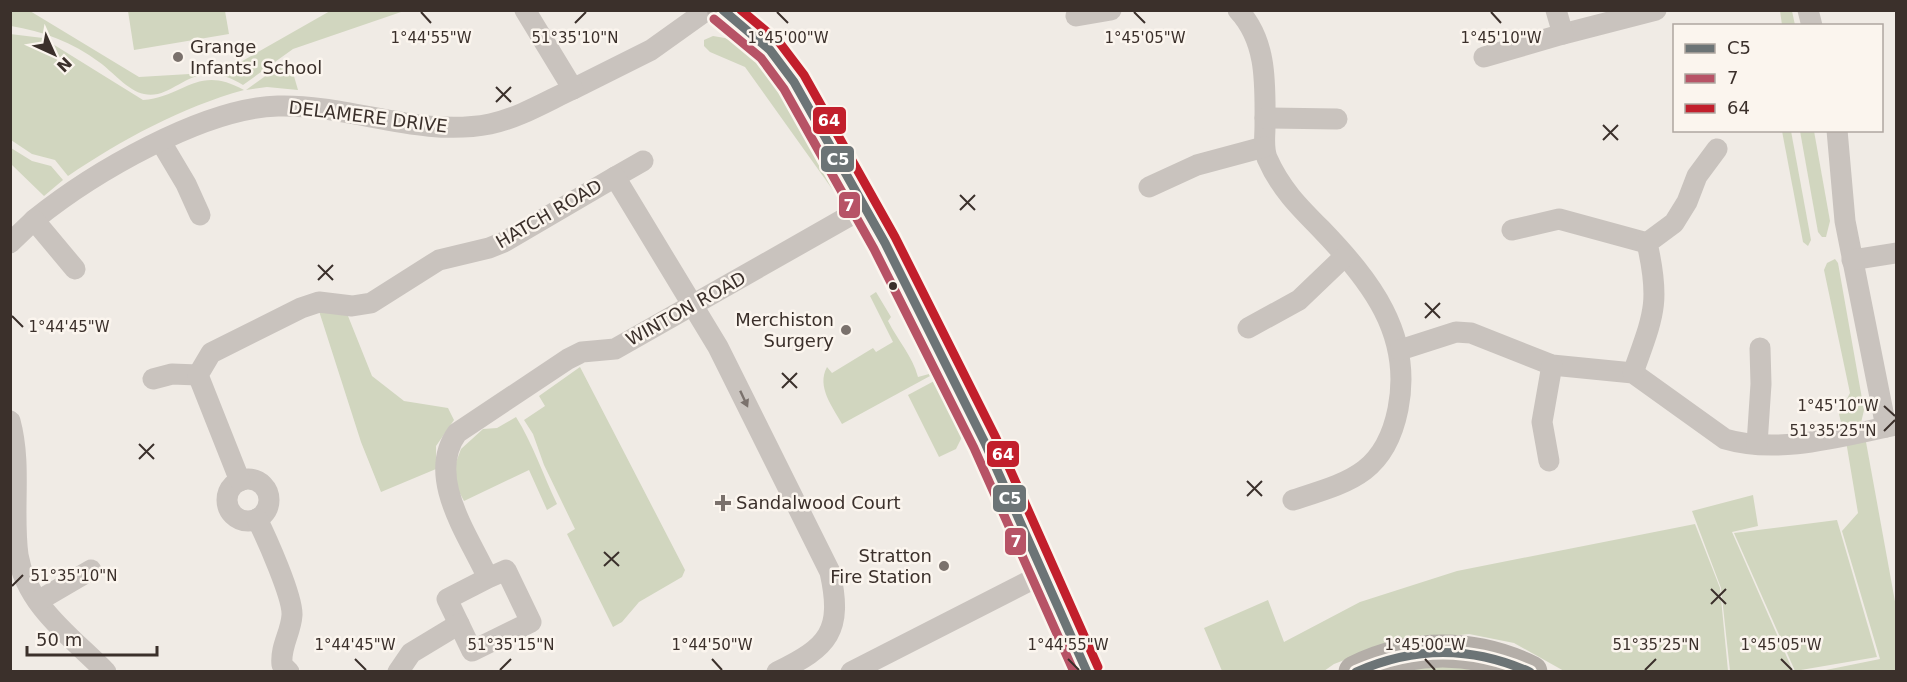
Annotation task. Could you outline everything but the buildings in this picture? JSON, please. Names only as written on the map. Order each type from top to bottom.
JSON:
[{"type":"highway","points":[[1355,672],[1398,656],[1446,650],[1498,658],[1531,672]]},
{"type":"main road","points":[[722,10],[770,50],[794,82],[865,207],[956,382],[1087,672]]},
{"type":"street","points":[[525,10],[573,88]]},
{"type":"street","name":"DELAMERE DRIVE","points":[[10,243],[34,220],[73,189],[160,142],[229,115],[251,109],[278,106],[435,128],[478,126],[506,119],[651,50],[706,10]]},
{"type":"street","points":[[1076,16],[1111,10]]},
{"type":"street","points":[[1238,10],[1254,31],[1263,57],[1264,147],[1274,172],[1290,199],[1346,256],[1382,306],[1400,350],[1401,383],[1396,417],[1391,434],[1374,462],[1347,483],[1293,500]]},
{"type":"street","points":[[1556,10],[1563,34]]},
{"type":"street","points":[[1484,57],[1656,10]]},
{"type":"street","points":[[1265,118],[1337,119]]},
{"type":"street","points":[[1400,350],[1456,332],[1472,333],[1552,365],[1633,373],[1725,439],[1757,444],[1819,439],[1891,426],[1852,260],[1845,221],[1837,132]]},
{"type":"street","points":[[160,142],[186,184],[200,215]]},
{"type":"street","points":[[1149,187],[1197,165],[1264,147]]},
{"type":"street","points":[[1647,243],[1674,222],[1687,202],[1697,176],[1717,149]]},
{"type":"street","name":"HATCH ROAD","points":[[198,375],[211,353],[302,308],[319,302],[351,306],[371,303],[439,260],[504,242],[643,161]]},
{"type":"street","name":"HATCH ROAD","points":[[615,177],[718,347],[830,572],[835,600],[834,620],[828,634],[813,653],[777,672]]},
{"type":"street","name":"WINTON ROAD","points":[[488,578],[449,496],[444,462],[450,443],[457,433],[568,359],[582,352],[615,349],[865,207]]},
{"type":"street","points":[[1512,230],[1559,219],[1647,243]]},
{"type":"street","points":[[34,220],[75,268]]},
{"type":"street","points":[[1633,373],[1656,303],[1655,277],[1647,243]]},
{"type":"street","points":[[1852,260],[1896,253]]},
{"type":"street","points":[[1248,328],[1299,300],[1346,256]]},
{"type":"street","points":[[1757,444],[1761,384],[1760,348]]},
{"type":"street","points":[[1549,461],[1542,423],[1552,365]]},
{"type":"street","points":[[153,379],[172,374],[198,375],[240,481]]},
{"type":"street","points":[[10,421],[14,442],[15,568],[64,634],[106,672]]},
{"type":"street","points":[[240,481],[258,482],[267,491],[268,505],[257,519],[245,521],[230,511],[228,494],[240,481]]},
{"type":"street","points":[[257,519],[271,548],[293,614],[281,655],[282,665],[289,672]]},
{"type":"street","points":[[38,601],[91,570]]},
{"type":"street","points":[[506,570],[531,622],[472,651],[447,599],[488,578],[506,570]]},
{"type":"street","points":[[851,672],[1043,574]]},
{"type":"street","points":[[398,672],[411,653],[459,624]]},
{"type":"green space","points":[[10,11],[30,11],[139,77],[223,72],[330,11],[404,11],[293,49],[243,85],[226,76],[211,74],[187,80],[166,91],[144,94],[132,89],[99,62],[68,43],[46,34],[11,26]]},
{"type":"green space","points":[[128,11],[225,11],[229,34],[134,50]]},
{"type":"green space","points":[[1780,11],[1792,11],[1795,24],[1782,24]]},
{"type":"green space","points":[[10,34],[43,38],[143,100],[203,81],[215,80],[244,90],[175,115],[109,150],[68,176],[55,160],[32,154],[11,140]]},
{"type":"green space","points":[[713,36],[725,38],[746,48],[782,80],[841,195],[840,200],[745,67],[710,52],[704,46],[704,40]]},
{"type":"green space","points":[[289,59],[298,90],[267,87],[246,90]]},
{"type":"green space","points":[[1782,132],[1791,132],[1811,240],[1808,246],[1803,242]]},
{"type":"green space","points":[[1800,132],[1814,132],[1830,221],[1826,237],[1822,237],[1818,232]]},
{"type":"green space","points":[[11,148],[32,161],[51,166],[63,180],[44,196],[11,164]]},
{"type":"green space","points":[[1835,259],[1838,263],[1864,410],[1861,423],[1842,427],[1839,414],[1850,393],[1824,270],[1827,263]]},
{"type":"green space","points":[[876,292],[891,317],[888,321],[909,355],[918,377],[929,374],[930,376],[842,424],[827,397],[823,382],[824,374],[827,367],[832,373],[873,348],[876,352],[893,342],[870,296]]},
{"type":"green space","points":[[319,311],[346,311],[372,376],[404,401],[448,408],[454,420],[436,446],[436,469],[381,492],[361,442]]},
{"type":"green space","points":[[580,367],[685,570],[682,577],[639,602],[622,622],[613,627],[567,534],[575,529],[544,465],[533,434],[524,420],[545,406],[539,396]]},
{"type":"green space","points":[[936,380],[962,437],[956,449],[939,457],[908,395]]},
{"type":"green space","points":[[516,417],[557,504],[547,510],[529,470],[464,501],[456,486],[455,465],[461,449],[483,429],[497,428]]},
{"type":"green space","points":[[1846,441],[1866,442],[1896,607],[1896,671],[1816,672],[1880,659],[1842,531],[1858,513]]},
{"type":"green space","points":[[1753,495],[1758,526],[1732,532],[1793,671],[1730,671],[1721,588],[1692,511]]},
{"type":"green space","points":[[1837,520],[1877,657],[1795,671],[1734,533]]},
{"type":"green space","points":[[1695,524],[1720,588],[1728,671],[1564,671],[1514,643],[1469,634],[1389,643],[1334,664],[1324,671],[1222,671],[1204,628],[1268,600],[1284,642],[1360,602],[1457,571]]},
{"type":"green space","points":[[1443,665],[1485,672],[1391,672]]},
{"type":"transit line","name":"C5","points":[[723,10],[770,50],[794,82],[885,243],[985,443],[1087,672]]},
{"type":"transit line","name":"64","points":[[741,10],[779,42],[804,75],[895,237],[996,438],[1098,667]]},
{"type":"transit line","name":"7","points":[[714,19],[761,58],[784,89],[874,249],[974,448],[1074,672]]},
{"type":"transit line","name":"C5","points":[[1356,672],[1400,657],[1443,652],[1486,657],[1530,672]]},
{"type":"place","name":"Grange Infants' School","points":[[178,57]]},
{"type":"place","name":"Merchiston Surgery","points":[[846,330]]},
{"type":"place","name":"Sandalwood Court","points":[[723,503]]},
{"type":"place","name":"Stratton Fire Station","points":[[944,566]]}]
